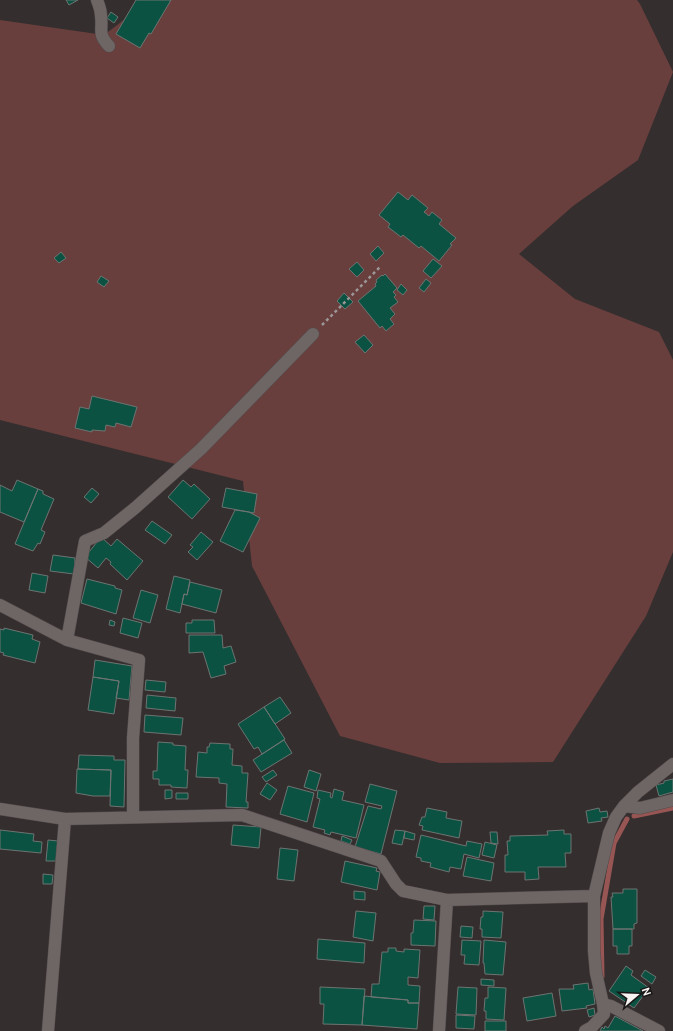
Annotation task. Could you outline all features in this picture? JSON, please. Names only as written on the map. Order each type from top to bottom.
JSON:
[{"type":"street","points":[[98,0],[102,17],[100,28],[103,39],[109,46]]},
{"type":"street","points":[[68,640],[85,541],[104,533],[201,450],[313,334]]},
{"type":"street","points":[[0,605],[68,640],[139,660],[133,738],[133,817]]},
{"type":"street","points":[[585,1031],[592,1027],[604,1014],[607,1005],[596,973],[594,959],[594,896],[609,833],[616,817],[624,806],[638,792],[673,764]]},
{"type":"street","points":[[624,806],[640,808],[673,800]]},
{"type":"street","points":[[0,809],[65,819],[242,815],[252,817],[381,861],[396,884],[403,891],[447,900],[594,896]]},
{"type":"street","points":[[48,1031],[65,819]]},
{"type":"street","points":[[440,1031],[447,900]]},
{"type":"street","points":[[607,1005],[659,1031]]},
{"type":"path","points":[[313,334],[380,267]]},
{"type":"shaded area","points":[[150,0],[637,0],[640,4],[673,72],[638,160],[573,206],[519,254],[575,299],[659,332],[673,360],[673,552],[646,616],[553,762],[440,763],[340,736],[252,566],[243,481],[0,420],[0,20],[104,35]]},
{"type":"building","points":[[66,0],[78,0],[69,5]]},
{"type":"building","points":[[136,0],[171,0],[151,34],[149,33],[140,48],[116,34]]},
{"type":"building","points":[[111,12],[118,17],[114,23],[107,18]]},
{"type":"building","points":[[398,192],[408,200],[412,195],[428,208],[424,212],[429,216],[432,212],[442,220],[439,224],[456,238],[450,244],[452,245],[439,261],[421,246],[419,248],[403,235],[401,237],[388,227],[390,224],[379,215]]},
{"type":"building","points":[[378,246],[384,253],[376,261],[370,254]]},
{"type":"building","points":[[61,252],[66,258],[59,263],[54,258]]},
{"type":"building","points":[[433,259],[442,266],[431,278],[423,271]]},
{"type":"building","points":[[357,262],[364,270],[357,277],[349,269]]},
{"type":"building","points":[[385,274],[397,288],[393,292],[396,295],[394,297],[398,302],[390,308],[395,314],[390,319],[394,324],[386,331],[382,326],[380,328],[358,301],[376,286],[376,280]]},
{"type":"building","points":[[101,276],[109,281],[104,287],[97,282]]},
{"type":"building","points":[[426,279],[431,283],[424,292],[419,288]]},
{"type":"building","points":[[401,284],[407,290],[403,295],[397,290]]},
{"type":"building","points":[[344,293],[353,302],[345,309],[337,301]]},
{"type":"building","points":[[364,335],[373,345],[365,353],[355,342]]},
{"type":"building","points":[[92,396],[137,407],[131,427],[116,423],[115,427],[106,425],[105,431],[92,430],[92,432],[75,428],[80,407],[89,409]]},
{"type":"building","points":[[17,480],[38,489],[24,522],[0,512],[0,485],[12,491]]},
{"type":"building","points":[[183,480],[191,487],[194,484],[210,499],[192,519],[168,497]]},
{"type":"building","points":[[92,488],[99,494],[91,503],[84,497]]},
{"type":"building","points":[[226,488],[257,494],[254,513],[222,507]]},
{"type":"building","points":[[38,489],[43,491],[43,494],[54,499],[41,530],[45,532],[40,544],[38,543],[33,551],[15,544]]},
{"type":"building","points":[[235,510],[249,512],[260,518],[243,552],[220,541]]},
{"type":"building","points":[[152,521],[172,535],[165,544],[145,530]]},
{"type":"building","points":[[201,532],[213,542],[197,560],[188,552],[193,547],[190,545]]},
{"type":"building","points":[[101,537],[111,546],[117,539],[143,561],[127,580],[110,564],[111,562],[106,558],[98,568],[85,557]]},
{"type":"building","points":[[53,555],[75,558],[74,574],[50,571]]},
{"type":"building","points":[[32,573],[48,576],[45,593],[29,590]]},
{"type":"building","points":[[174,576],[190,580],[187,595],[184,594],[180,613],[166,609]]},
{"type":"building","points":[[87,579],[115,586],[115,588],[122,590],[116,614],[81,603]]},
{"type":"building","points":[[190,582],[222,590],[216,613],[182,604],[184,594],[187,595]]},
{"type":"building","points":[[141,590],[158,595],[150,623],[133,618]]},
{"type":"building","points":[[123,618],[142,623],[138,638],[120,633]]},
{"type":"building","points":[[110,620],[115,622],[114,626],[109,625]]},
{"type":"building","points":[[192,620],[214,620],[215,633],[186,633],[186,623],[192,623]]},
{"type":"building","points":[[4,628],[33,635],[32,639],[40,642],[35,663],[3,655],[4,653],[0,652],[0,629],[4,630]]},
{"type":"building","points":[[189,635],[222,635],[223,648],[231,646],[236,662],[224,666],[226,674],[211,678],[203,652],[189,653]]},
{"type":"building","points":[[95,660],[132,666],[129,700],[116,698],[119,681],[93,677]]},
{"type":"building","points":[[93,677],[119,681],[114,714],[88,710]]},
{"type":"building","points":[[146,680],[166,682],[165,692],[145,690]]},
{"type":"building","points":[[147,695],[176,698],[175,711],[146,708]]},
{"type":"building","points":[[280,697],[291,713],[275,724],[264,707]]},
{"type":"building","points":[[264,707],[285,739],[262,754],[258,747],[254,749],[238,724]]},
{"type":"building","points":[[145,715],[183,718],[181,735],[144,732]]},
{"type":"building","points":[[284,740],[292,753],[261,772],[253,760]]},
{"type":"building","points":[[158,742],[186,746],[185,770],[188,770],[187,788],[171,787],[171,785],[159,785],[159,779],[153,779],[153,771],[157,771]]},
{"type":"building","points":[[210,743],[230,744],[230,749],[233,749],[232,765],[242,766],[242,773],[248,773],[246,802],[248,802],[248,808],[226,807],[227,784],[219,783],[219,778],[196,777],[198,752],[207,753],[207,747],[209,747]]},
{"type":"building","points":[[79,755],[114,756],[114,760],[125,760],[124,807],[110,806],[111,770],[78,769]]},
{"type":"building","points":[[77,769],[111,770],[110,796],[93,796],[76,793]]},
{"type":"building","points":[[273,770],[277,775],[266,782],[262,777]]},
{"type":"building","points":[[309,770],[321,774],[316,791],[304,787]]},
{"type":"building","points":[[673,779],[673,792],[659,796],[656,785]]},
{"type":"building","points":[[267,783],[277,790],[270,800],[260,794]]},
{"type":"building","points":[[370,784],[397,791],[381,854],[355,847],[368,806],[381,809],[382,806],[365,802]]},
{"type":"building","points":[[288,786],[314,793],[307,822],[280,814]]},
{"type":"building","points":[[334,789],[344,792],[342,800],[364,805],[356,838],[331,832],[330,835],[324,833],[325,830],[313,827],[320,799],[317,798],[318,790],[331,793],[330,797],[332,798]]},
{"type":"building","points":[[165,790],[172,790],[172,798],[165,799]]},
{"type":"building","points":[[176,793],[188,793],[188,799],[176,799]]},
{"type":"building","points":[[427,808],[447,812],[446,818],[462,821],[459,838],[422,830],[423,826],[419,825],[422,817],[425,817]]},
{"type":"building","points":[[599,808],[600,812],[607,811],[608,817],[601,818],[602,821],[588,823],[586,811]]},
{"type":"building","points":[[233,825],[261,827],[259,848],[231,845]]},
{"type":"building","points":[[0,830],[34,834],[33,841],[42,842],[41,853],[0,849]]},
{"type":"building","points":[[395,830],[405,831],[402,845],[392,843]]},
{"type":"building","points":[[564,830],[564,834],[571,834],[571,853],[565,853],[566,867],[538,867],[539,879],[525,880],[525,872],[505,872],[505,855],[508,855],[507,841],[510,841],[510,836],[548,835],[547,831]]},
{"type":"building","points":[[405,831],[415,834],[414,840],[404,838]]},
{"type":"building","points":[[490,832],[497,832],[498,844],[491,843]]},
{"type":"building","points":[[421,835],[466,846],[467,841],[482,844],[479,858],[464,854],[461,869],[450,867],[449,872],[430,867],[431,863],[421,861],[421,858],[416,857]]},
{"type":"building","points":[[342,836],[352,840],[350,844],[341,841]]},
{"type":"building","points":[[48,840],[58,841],[56,861],[46,861]]},
{"type":"building","points":[[485,842],[497,845],[494,858],[482,855]]},
{"type":"building","points":[[280,848],[298,850],[294,881],[277,879]]},
{"type":"building","points":[[467,857],[494,863],[491,881],[463,876]]},
{"type":"building","points":[[345,861],[377,868],[376,871],[380,872],[377,890],[341,882]]},
{"type":"building","points":[[43,874],[53,875],[52,884],[43,884]]},
{"type":"building","points":[[623,889],[637,889],[637,923],[634,924],[634,929],[613,929],[612,893],[623,893]]},
{"type":"building","points":[[354,891],[365,892],[365,900],[354,899]]},
{"type":"building","points":[[424,906],[435,906],[434,920],[423,919]]},
{"type":"building","points":[[356,911],[376,913],[373,941],[353,937]]},
{"type":"building","points":[[483,911],[503,912],[501,938],[482,937],[482,929],[480,929]]},
{"type":"building","points":[[414,920],[436,921],[435,946],[411,945],[411,933],[413,933]]},
{"type":"building","points":[[461,926],[473,927],[472,938],[460,937]]},
{"type":"building","points":[[613,929],[632,929],[632,946],[629,946],[629,954],[617,954],[617,946],[613,946]]},
{"type":"building","points":[[318,939],[365,943],[364,963],[317,959]]},
{"type":"building","points":[[462,940],[481,941],[479,965],[464,964],[465,955],[461,955]]},
{"type":"building","points":[[484,940],[506,942],[503,975],[485,974],[483,963]]},
{"type":"building","points":[[388,948],[396,948],[396,951],[404,952],[404,949],[420,950],[418,978],[408,977],[408,985],[420,986],[419,1003],[408,1003],[408,1000],[371,997],[372,984],[379,984],[382,952],[388,952]]},
{"type":"building","points":[[626,966],[633,971],[631,975],[649,988],[634,1008],[609,991]]},
{"type":"building","points":[[645,970],[656,977],[652,984],[641,976]]},
{"type":"building","points":[[481,979],[494,980],[494,986],[481,985]]},
{"type":"building","points":[[588,983],[589,990],[593,989],[595,1004],[586,1006],[587,1008],[562,1011],[559,989],[574,989],[573,985]]},
{"type":"building","points":[[320,987],[365,989],[362,1025],[323,1024],[324,1004],[320,1004]]},
{"type":"building","points":[[458,987],[477,988],[476,1015],[456,1014]]},
{"type":"building","points":[[488,987],[506,988],[504,1020],[486,1019],[486,1011],[484,1011],[485,998],[488,998]]},
{"type":"building","points":[[552,993],[556,1016],[527,1021],[523,998]]},
{"type":"building","points":[[364,996],[408,1000],[408,1003],[419,1003],[417,1029],[362,1025]]},
{"type":"building","points":[[594,1008],[595,1015],[589,1017],[587,1010]]},
{"type":"building","points":[[456,1015],[475,1016],[474,1029],[456,1028]]},
{"type":"building","points":[[615,1016],[643,1031],[600,1031],[602,1027],[604,1029],[605,1026],[608,1028]]},
{"type":"building","points":[[485,1021],[506,1021],[506,1031],[485,1031]]},
{"type":"waterway","points":[[634,816],[673,808]]},
{"type":"waterway","points":[[602,977],[601,919],[614,843],[627,819]]}]
